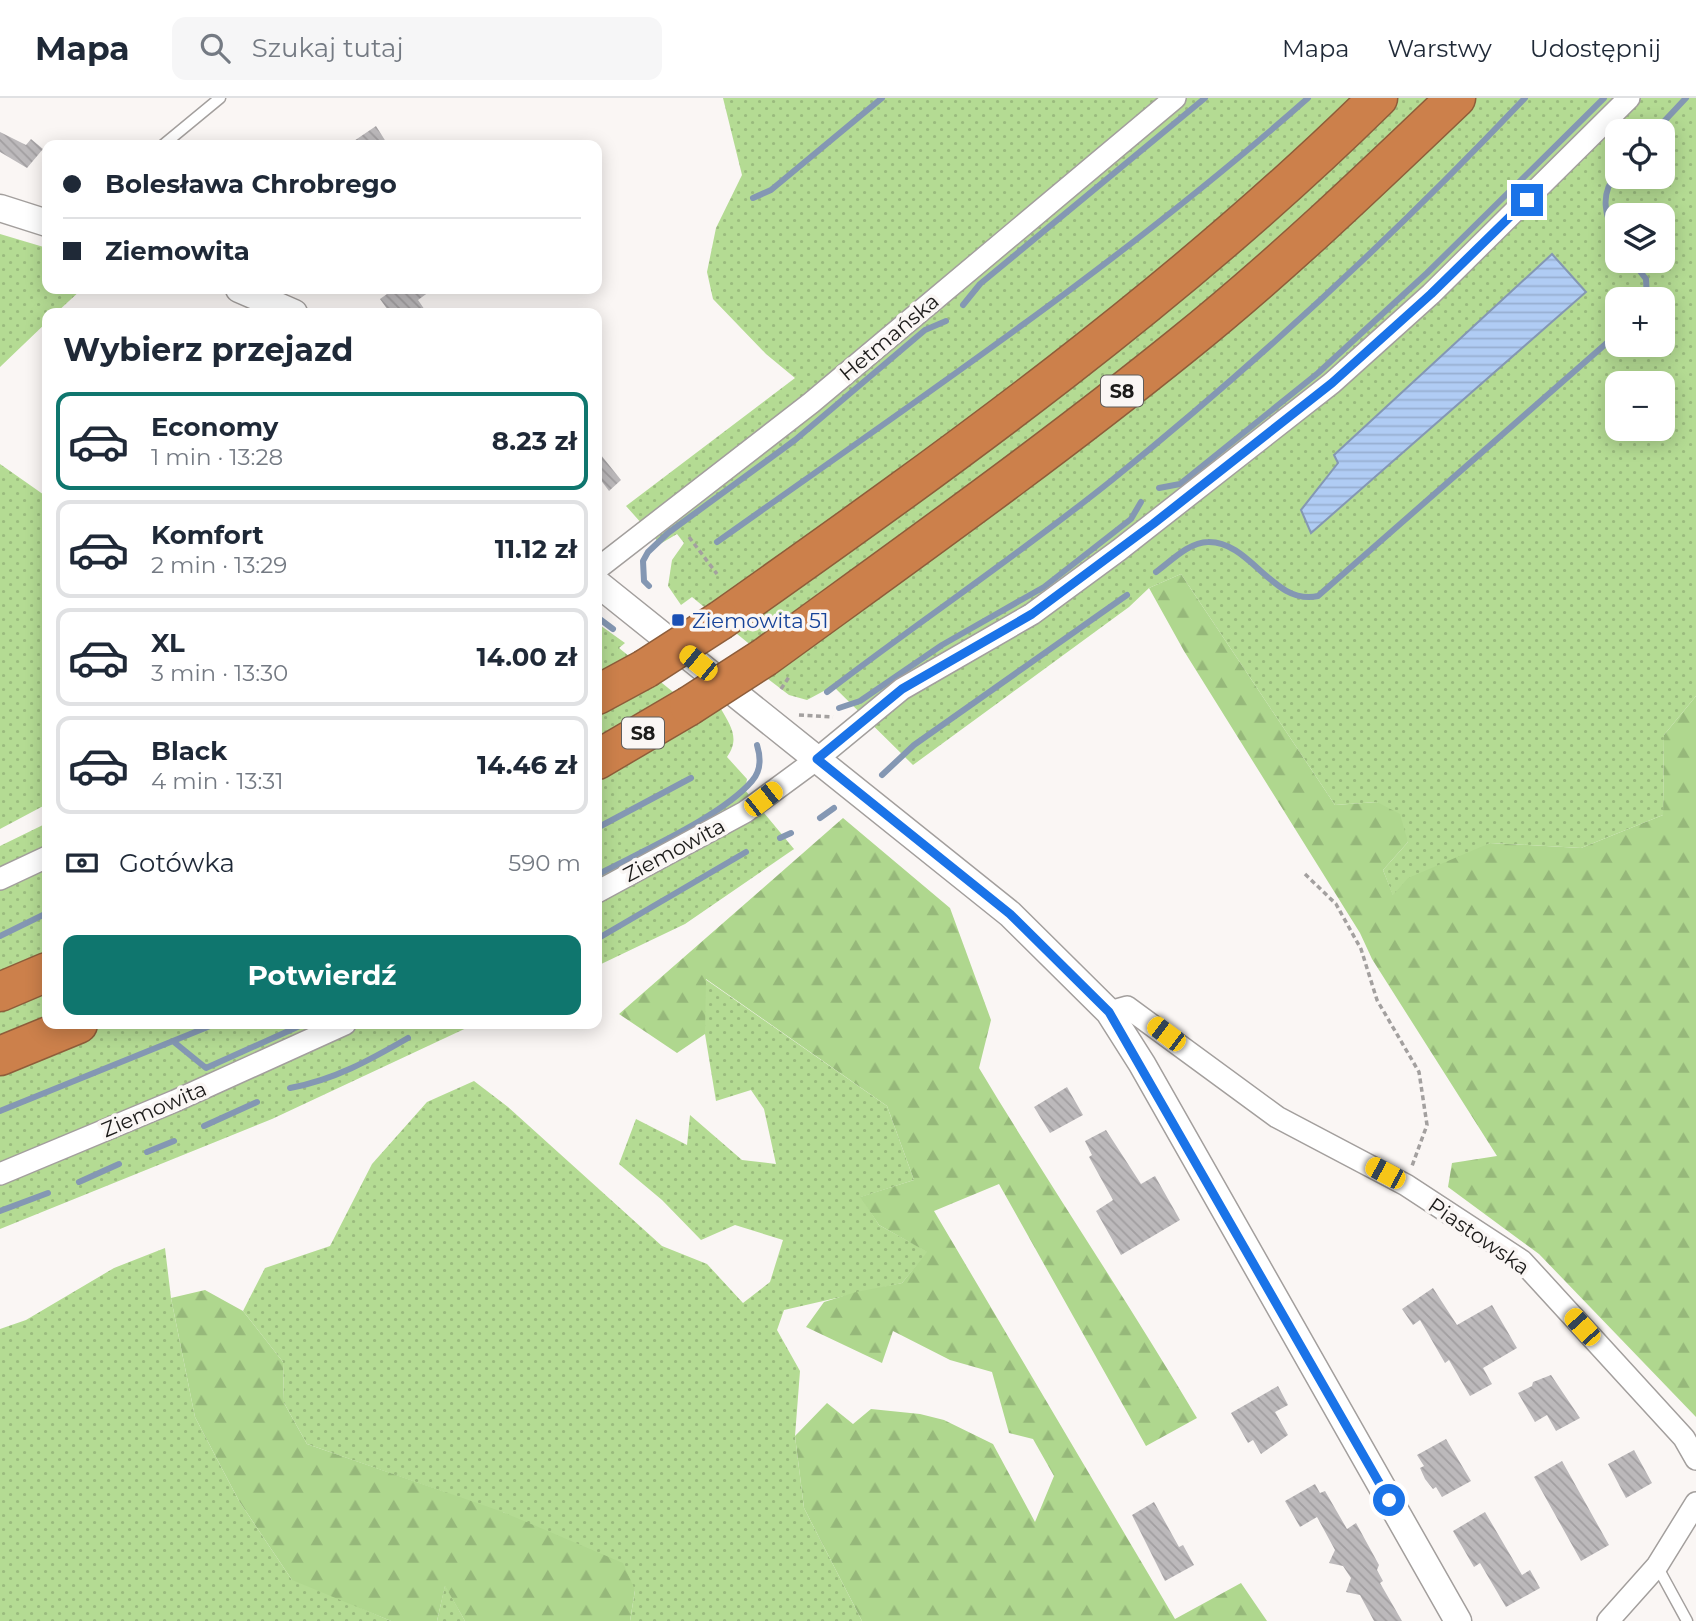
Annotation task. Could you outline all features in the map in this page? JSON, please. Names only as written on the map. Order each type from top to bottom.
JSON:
[{"type":"highway","name":"S8","points":[[602,692],[645,669],[721,620],[941,464],[1106,337],[1242,223],[1378,98]]},
{"type":"highway","name":"S8","points":[[602,757],[765,657],[970,509],[1181,346],[1294,250],[1456,98]]},
{"type":"highway","points":[[0,992],[42,974]]},
{"type":"highway","points":[[0,1056],[66,1029]]},
{"type":"street","name":"Hetmańska","points":[[602,565],[811,403],[1175,98]]},
{"type":"street","name":"Ziemowita","points":[[602,889],[738,816],[817,759],[902,689],[1043,607],[1332,383],[1431,294],[1629,98]]},
{"type":"street","points":[[0,208],[42,221]]},
{"type":"street","points":[[250,294],[283,308]]},
{"type":"street","points":[[602,587],[1010,914],[1109,1012],[1149,1076],[1458,1621]]},
{"type":"street","points":[[0,879],[42,859]]},
{"type":"street","name":"Piastowska","points":[[1109,1012],[1127,1007],[1277,1116],[1406,1185],[1522,1261],[1684,1438],[1696,1460]]},
{"type":"street","name":"Ziemowita","points":[[0,1174],[163,1106],[334,1029]]},
{"type":"street","points":[[1608,1621],[1657,1566],[1696,1503]]},
{"type":"lane","points":[[169,140],[220,98]]},
{"type":"lane","points":[[1657,1566],[1687,1621]]},
{"type":"path","points":[[689,537],[717,574]]},
{"type":"path","points":[[1305,874],[1336,904],[1360,949],[1377,1000],[1419,1072],[1427,1125],[1406,1185]]},
{"type":"green space","points":[[723,98],[1696,98],[1696,696],[1664,735],[1663,815],[1581,848],[1490,843],[1393,896],[1383,870],[1408,842],[1377,802],[1335,805],[1181,574],[1149,588],[1129,607],[913,765],[833,686],[807,700],[789,695],[768,679],[781,670],[692,597],[681,605],[668,586],[672,560],[684,543],[677,534],[660,544],[626,506],[795,378],[766,354],[713,299],[707,272],[716,228],[742,175]]},
{"type":"green space","points":[[0,234],[42,247],[42,294],[77,294],[61,308],[42,308],[42,327],[0,367]]},
{"type":"green space","points":[[0,464],[42,493],[42,807],[0,829]]},
{"type":"green space","points":[[1181,574],[1335,805],[1377,802],[1400,814],[1408,842],[1383,870],[1393,895],[1408,878],[1490,843],[1581,848],[1663,815],[1664,735],[1696,696],[1696,1417],[1539,1254],[1448,1187],[1452,1163],[1497,1156],[1372,959],[1360,933],[1184,651],[1149,588]]},
{"type":"green space","points":[[602,627],[625,643],[619,648],[705,718],[721,709],[733,733],[733,744],[727,757],[747,779],[745,790],[794,849],[685,924],[602,964]]},
{"type":"green space","points":[[843,818],[950,908],[991,1020],[979,1068],[1197,1418],[1146,1446],[999,1184],[934,1211],[1175,1619],[1241,1583],[1267,1621],[862,1621],[804,1508],[795,1436],[827,1403],[853,1424],[871,1409],[920,1414],[944,1420],[993,1444],[1035,1522],[1054,1476],[1033,1439],[1009,1433],[992,1372],[950,1360],[893,1331],[882,1363],[806,1327],[824,1302],[856,1292],[902,1283],[927,1252],[879,1225],[860,1197],[914,1180],[887,1106],[706,979],[705,1034],[677,1053],[619,1014]]},
{"type":"green space","points":[[42,825],[42,1029],[464,1029],[272,1119],[0,1229],[0,846]]},
{"type":"green space","points":[[705,979],[887,1106],[914,1180],[861,1197],[879,1225],[928,1252],[902,1283],[784,1310],[777,1330],[800,1371],[795,1436],[804,1508],[862,1621],[630,1621],[635,1590],[503,1512],[361,1608],[391,1621],[0,1621],[0,1329],[26,1320],[114,1268],[165,1248],[171,1298],[195,1417],[239,1501],[292,1580],[444,1492],[307,1444],[284,1403],[283,1362],[243,1311],[265,1268],[330,1246],[372,1164],[427,1102],[474,1081],[508,1107],[662,1246],[707,1264],[743,1303],[770,1282],[783,1240],[735,1225],[701,1240],[662,1200],[619,1164],[636,1119],[687,1145],[690,1115],[742,1160],[776,1164],[764,1109],[751,1090],[716,1101],[705,1034]]},
{"type":"green space","points":[[205,1290],[243,1311],[283,1362],[284,1403],[307,1444],[503,1512],[623,1563],[635,1590],[630,1621],[465,1621],[445,1586],[437,1621],[391,1621],[292,1580],[239,1501],[195,1417],[171,1298]]},
{"type":"green space","points":[[445,1585],[465,1621],[437,1621]]},
{"type":"water","points":[[1552,254],[1586,292],[1311,533],[1301,510],[1338,463],[1334,455]]},
{"type":"building","points":[[376,126],[385,140],[355,140]]},
{"type":"building","points":[[0,132],[26,145],[31,139],[42,148],[27,168],[0,152]]},
{"type":"building","points":[[387,294],[426,294],[418,300],[424,308],[386,308],[380,299]]},
{"type":"building","points":[[602,456],[621,480],[609,491],[602,482]]},
{"type":"building","points":[[1067,1087],[1083,1115],[1050,1133],[1034,1107]]},
{"type":"building","points":[[1106,1130],[1141,1184],[1155,1176],[1180,1220],[1121,1255],[1096,1211],[1113,1200],[1089,1157],[1092,1155],[1085,1141]]},
{"type":"building","points":[[1433,1288],[1457,1325],[1492,1305],[1517,1348],[1483,1368],[1492,1384],[1470,1396],[1449,1360],[1445,1363],[1420,1320],[1413,1325],[1402,1309]]},
{"type":"building","points":[[1551,1375],[1580,1418],[1556,1431],[1547,1415],[1535,1422],[1518,1393],[1532,1386],[1533,1382]]},
{"type":"building","points":[[1278,1386],[1288,1405],[1275,1412],[1288,1435],[1261,1454],[1253,1440],[1248,1443],[1231,1413]]},
{"type":"building","points":[[1446,1439],[1471,1481],[1442,1497],[1436,1487],[1433,1489],[1425,1479],[1420,1468],[1424,1466],[1417,1455]]},
{"type":"building","points":[[1634,1450],[1652,1483],[1626,1498],[1608,1464]]},
{"type":"building","points":[[1562,1461],[1609,1545],[1581,1561],[1534,1477]]},
{"type":"building","points":[[1315,1484],[1320,1493],[1325,1491],[1347,1529],[1356,1523],[1379,1565],[1377,1570],[1383,1581],[1380,1583],[1402,1621],[1374,1621],[1360,1595],[1346,1592],[1351,1578],[1343,1566],[1329,1563],[1335,1550],[1317,1517],[1300,1527],[1285,1501]]},
{"type":"building","points":[[1154,1502],[1179,1547],[1183,1545],[1194,1565],[1165,1581],[1132,1515]]},
{"type":"building","points":[[1485,1512],[1522,1575],[1530,1570],[1540,1588],[1506,1607],[1480,1563],[1474,1567],[1453,1531]]},
{"type":"waterway","points":[[753,198],[771,190],[882,98]]},
{"type":"waterway","points":[[963,305],[980,284],[1205,98]]},
{"type":"waterway","points":[[717,542],[1093,273],[1238,158],[1308,98]]},
{"type":"waterway","points":[[827,692],[1042,534],[1220,390],[1376,248],[1525,98]]},
{"type":"waterway","points":[[1159,488],[1180,484],[1318,373],[1427,273],[1604,98]]},
{"type":"waterway","points":[[1666,119],[1686,98]]},
{"type":"waterway","points":[[1606,203],[1608,189]]},
{"type":"waterway","points":[[1641,273],[1646,279],[1646,287]]},
{"type":"waterway","points":[[649,586],[644,581],[643,561],[648,552],[668,533],[795,440],[925,330],[946,321]]},
{"type":"waterway","points":[[1156,572],[1194,545],[1208,542],[1223,544],[1237,551],[1288,592],[1302,597],[1318,596],[1605,345]]},
{"type":"waterway","points":[[839,708],[860,701],[942,645],[1044,587],[1131,519],[1141,502]]},
{"type":"waterway","points":[[882,775],[914,745],[1127,595]]},
{"type":"waterway","points":[[602,621],[613,629]]},
{"type":"waterway","points":[[602,872],[721,808],[752,781],[757,773],[760,759],[757,745]]},
{"type":"waterway","points":[[602,825],[691,778]]},
{"type":"waterway","points":[[820,818],[834,808]]},
{"type":"waterway","points":[[780,838],[791,833]]},
{"type":"waterway","points":[[602,936],[746,852]]},
{"type":"waterway","points":[[0,936],[42,915]]},
{"type":"waterway","points":[[0,1111],[203,1029]]},
{"type":"waterway","points":[[174,1042],[206,1068],[293,1029]]},
{"type":"waterway","points":[[290,1088],[337,1074],[408,1038]]},
{"type":"waterway","points":[[204,1126],[257,1102]]},
{"type":"waterway","points":[[147,1152],[174,1141]]},
{"type":"waterway","points":[[79,1182],[119,1164]]},
{"type":"waterway","points":[[0,1211],[48,1193]]},
{"type":"place","name":"Ziemowita 51","points":[[678,620]]},
{"type":"route","points":[[1389,1500],[1142,1064],[1109,1012],[1010,914],[817,759],[902,689],[960,653],[1032,614],[1153,524],[1332,383],[1431,294],[1527,200]]}]
